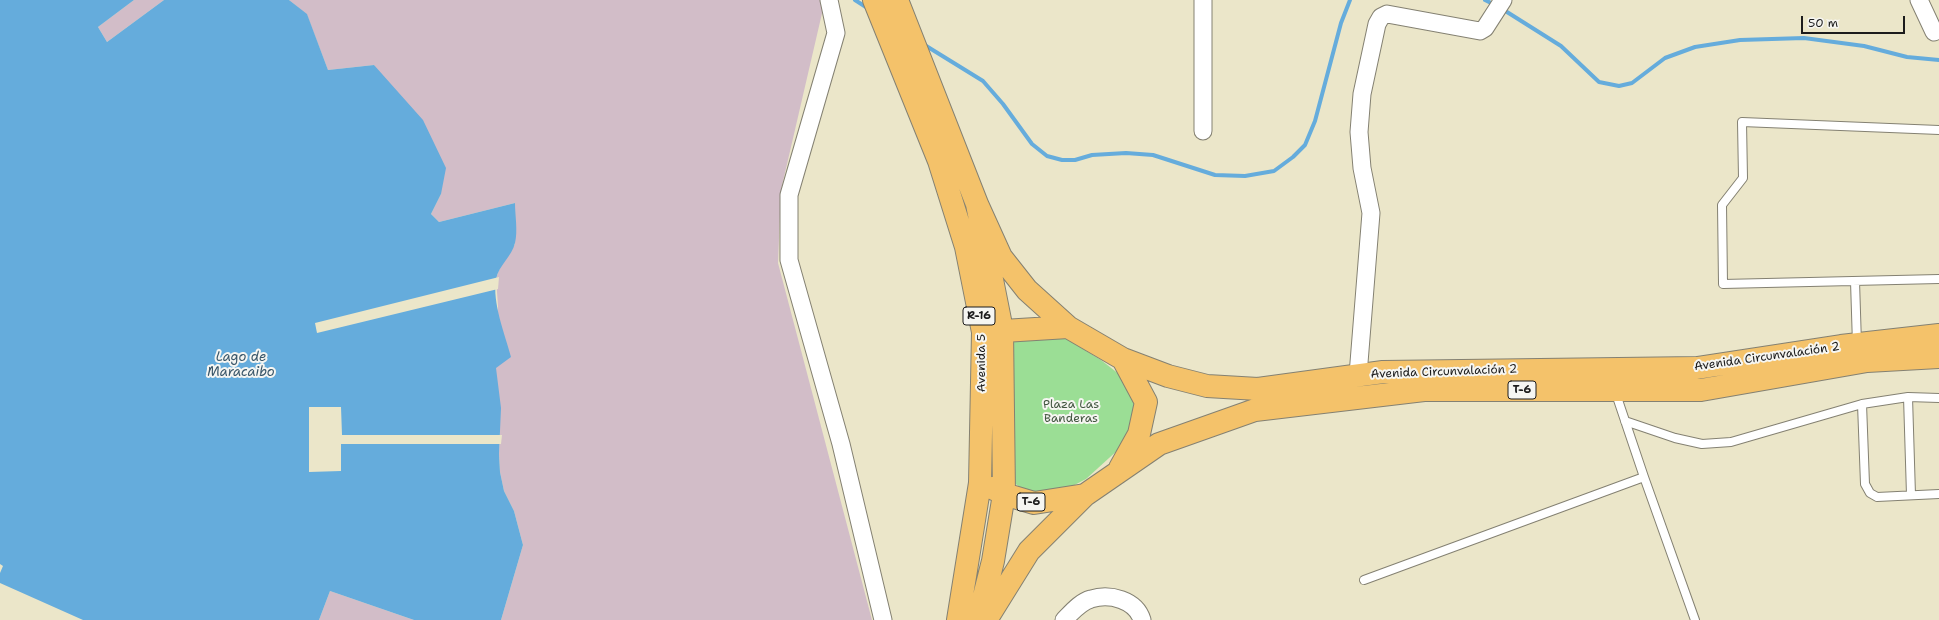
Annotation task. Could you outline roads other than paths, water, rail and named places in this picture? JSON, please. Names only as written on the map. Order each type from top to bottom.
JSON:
[{"type":"main road","name":"Avenida 5","points":[[883,9],[911,36],[977,204],[992,331],[1004,494],[993,561],[978,620]]},
{"type":"main road","name":"Avenida 5","points":[[883,9],[939,161],[992,331],[980,483],[958,620]]},
{"type":"main road","name":"Avenida Circunvalación 2","points":[[977,204],[1001,257],[1027,290],[1068,327],[1123,359],[1168,376],[1208,386],[1258,389],[1383,372],[1697,368],[1857,344],[1939,335]]},
{"type":"main road","points":[[992,331],[1068,327]]},
{"type":"main road","name":"Avenida Circunvalación 2","points":[[986,620],[1029,551],[1085,495],[1159,444],[1255,410],[1424,390],[1701,390],[1867,361],[1939,357]]},
{"type":"main road","points":[[1119,471],[1139,434],[1146,402],[1123,359]]},
{"type":"main road","name":"T-6","points":[[980,483],[1004,494],[1034,503],[1085,495]]},
{"type":"street","points":[[829,0],[836,33],[789,195],[789,260],[841,444],[883,620]]},
{"type":"street","points":[[1202,131],[1203,0]]},
{"type":"street","points":[[1358,375],[1371,213],[1362,168],[1358,132],[1362,94],[1377,24],[1381,17],[1387,14],[1480,31],[1485,28],[1503,0]]},
{"type":"street","points":[[1919,0],[1934,32]]},
{"type":"street","points":[[1064,620],[1076,607],[1090,599],[1107,597],[1128,602],[1140,612],[1142,620]]},
{"type":"lane","points":[[1939,130],[1742,122],[1743,178],[1722,205],[1723,284],[1939,279]]},
{"type":"lane","points":[[1855,281],[1857,344]]},
{"type":"lane","points":[[1615,390],[1695,620]]},
{"type":"lane","points":[[1625,421],[1675,438],[1702,444],[1731,442],[1862,404],[1908,397],[1939,398]]},
{"type":"lane","points":[[1908,397],[1911,495]]},
{"type":"lane","points":[[1862,404],[1865,484],[1870,492],[1877,497],[1939,494]]},
{"type":"lane","points":[[1364,580],[1644,477]]},
{"type":"water","name":"Lago de Maracaibo","points":[[0,0],[134,0],[98,27],[107,42],[164,0],[289,0],[307,14],[328,70],[374,65],[423,120],[446,168],[441,194],[431,214],[439,222],[515,203],[515,243],[498,274],[495,288],[497,308],[511,357],[496,368],[501,408],[499,454],[500,472],[504,491],[514,511],[523,545],[501,620],[414,620],[330,591],[319,620],[83,620],[0,583],[0,573],[3,566],[0,564]]},
{"type":"waterway","points":[[855,0],[869,9]]},
{"type":"waterway","points":[[923,44],[983,81],[1003,104],[1032,144],[1047,156],[1062,160],[1075,160],[1092,155],[1126,153],[1153,155],[1215,175],[1245,176],[1274,171],[1293,157],[1305,145],[1315,121],[1341,23],[1350,0]]},
{"type":"waterway","points":[[1485,0],[1493,4]]},
{"type":"waterway","points":[[1507,12],[1561,46],[1599,82],[1619,86],[1632,83],[1665,58],[1695,47],[1740,40],[1804,38],[1864,46],[1907,57],[1939,60]]},
{"type":"park label","name":"Plaza Las Banderas","points":[[1071,412]]}]
